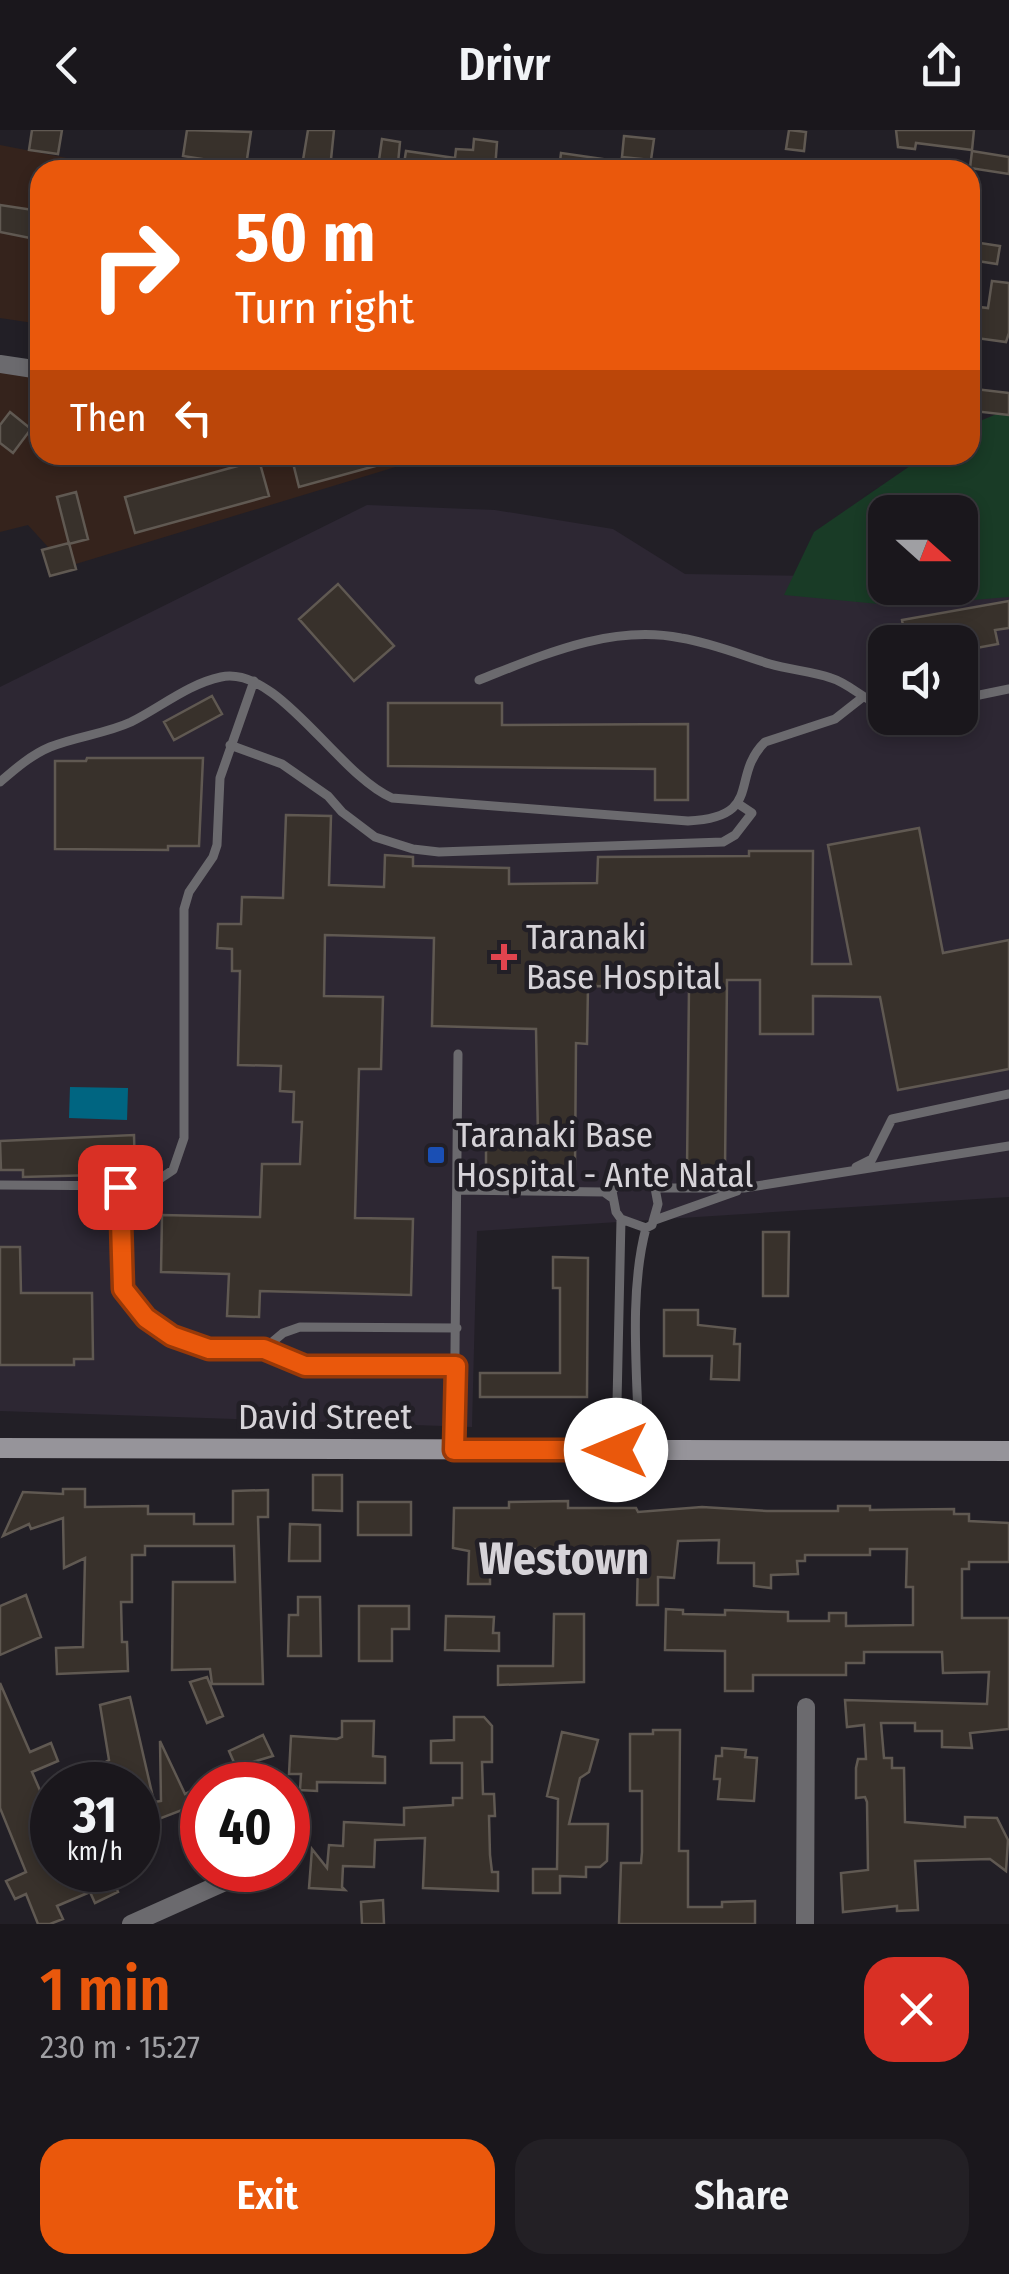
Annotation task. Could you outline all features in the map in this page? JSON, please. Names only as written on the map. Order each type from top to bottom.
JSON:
[{"type":"street","points":[[0,364],[30,368]]},
{"type":"street","name":"David Street","points":[[0,1448],[1009,1451]]},
{"type":"street","points":[[804,1924],[806,1708]]},
{"type":"street","points":[[130,1924],[202,1892]]},
{"type":"lane","points":[[479,680],[585,643],[626,634],[653,634],[682,638],[835,679],[868,700]]},
{"type":"lane","points":[[0,782],[49,748],[129,723],[225,676],[254,681],[282,700],[362,782],[392,798],[713,820],[726,814],[736,802],[757,750],[765,742],[835,720],[863,698]]},
{"type":"lane","points":[[0,1186],[149,1186],[173,1170],[184,1138],[184,909],[189,892],[218,845],[220,778],[254,681]]},
{"type":"lane","points":[[978,695],[1009,689]]},
{"type":"lane","points":[[230,745],[282,764],[302,776],[375,837],[438,852],[723,842],[735,835],[752,813],[736,802]]},
{"type":"lane","points":[[454,1450],[458,1054]]},
{"type":"lane","points":[[854,1169],[872,1159],[892,1120],[1009,1094]]},
{"type":"lane","points":[[612,1198],[617,1185],[625,1180],[640,1180],[655,1188],[744,1188],[854,1169],[902,1166],[1009,1146]]},
{"type":"lane","points":[[120,1187],[123,1289],[146,1318],[172,1336],[209,1349],[264,1349],[305,1366],[456,1366]]},
{"type":"lane","points":[[655,1188],[655,1220]]},
{"type":"lane","points":[[639,1449],[638,1286],[646,1228],[655,1220],[744,1188]]},
{"type":"lane","points":[[458,1190],[604,1192],[612,1198],[621,1219],[616,1450]]},
{"type":"lane","points":[[621,1219],[646,1228]]},
{"type":"lane","points":[[264,1349],[282,1334],[300,1327],[457,1328]]},
{"type":"shaded area","points":[[0,145],[77,160],[30,160],[30,322],[0,318]]},
{"type":"shaded area","points":[[0,364],[30,368],[30,465],[402,465],[66,567],[28,525],[0,532]]},
{"type":"shaded area","name":"Taranaki Base Hospital","points":[[367,505],[495,510],[613,529],[685,574],[868,577],[868,605],[978,605],[978,581],[1009,569],[1009,1197],[477,1231],[472,1427],[0,1411],[0,687]]},
{"type":"green space","points":[[1009,409],[1009,597],[978,600],[978,495],[868,495],[868,603],[784,595],[814,532],[911,465],[980,465],[980,421]]},
{"type":"water","points":[[70,1087],[128,1088],[127,1120],[69,1118]]},
{"type":"building","points":[[32,130],[62,130],[58,154],[29,150]]},
{"type":"building","points":[[187,130],[251,132],[247,160],[183,156]]},
{"type":"building","points":[[308,130],[334,130],[331,160],[303,160]]},
{"type":"building","points":[[789,130],[806,132],[804,151],[786,149]]},
{"type":"building","points":[[896,130],[974,130],[972,150],[916,143],[915,149],[898,147]]},
{"type":"building","points":[[624,136],[654,139],[651,160],[622,157]]},
{"type":"building","points":[[382,139],[400,142],[398,160],[379,160]]},
{"type":"building","points":[[474,139],[497,142],[496,160],[405,160],[406,151],[455,158],[456,149],[473,150]]},
{"type":"building","points":[[972,151],[1009,157],[1009,174],[980,170],[980,160],[971,160]]},
{"type":"building","points":[[561,153],[610,160],[560,160]]},
{"type":"building","points":[[0,205],[30,210],[30,238],[0,232]]},
{"type":"building","points":[[980,243],[1000,246],[997,264],[980,261]]},
{"type":"building","points":[[992,281],[1009,283],[1006,342],[980,339],[980,307],[988,308]]},
{"type":"building","points":[[980,390],[1009,393],[1009,415],[980,412]]},
{"type":"building","points":[[10,412],[30,428],[13,453],[0,443],[0,425]]},
{"type":"building","points":[[241,465],[260,465],[269,496],[135,533],[125,497]]},
{"type":"building","points":[[294,465],[379,465],[299,487]]},
{"type":"building","points":[[76,492],[88,539],[69,544],[57,497]]},
{"type":"building","points":[[69,543],[76,569],[50,576],[42,550]]},
{"type":"building","points":[[338,584],[394,646],[354,681],[299,619]]},
{"type":"building","points":[[1009,601],[1009,628],[995,630],[998,644],[978,648],[978,625],[903,625],[902,620]]},
{"type":"building","points":[[212,696],[222,714],[174,740],[164,722]]},
{"type":"building","points":[[388,703],[502,703],[502,725],[688,724],[688,800],[655,800],[655,769],[388,766]]},
{"type":"building","points":[[203,758],[199,846],[168,846],[168,850],[55,849],[55,761]]},
{"type":"building","points":[[286,815],[331,816],[329,885],[384,887],[385,855],[413,857],[413,866],[509,868],[509,884],[597,883],[598,857],[749,856],[749,851],[813,851],[812,964],[851,964],[828,845],[919,828],[943,953],[1009,940],[1009,1069],[898,1090],[880,997],[813,996],[813,1034],[760,1034],[760,980],[727,980],[725,1169],[687,1169],[689,987],[588,986],[587,1044],[576,1043],[575,1169],[486,1169],[486,1137],[538,1138],[536,1029],[432,1026],[434,938],[325,935],[324,996],[383,997],[381,1069],[359,1069],[355,1218],[413,1219],[411,1295],[260,1291],[259,1317],[227,1316],[229,1274],[161,1272],[162,1215],[260,1217],[262,1164],[300,1164],[302,1122],[293,1122],[294,1092],[280,1091],[281,1066],[238,1065],[240,971],[232,971],[232,949],[217,948],[218,924],[241,924],[242,897],[283,898]]},
{"type":"building","points":[[134,1135],[135,1174],[23,1177],[23,1170],[1,1170],[0,1141]]},
{"type":"building","points":[[763,1232],[789,1232],[788,1296],[763,1296]]},
{"type":"building","points":[[0,1247],[20,1247],[21,1293],[92,1293],[93,1359],[74,1359],[74,1365],[0,1365]]},
{"type":"building","points":[[553,1257],[588,1258],[587,1397],[480,1397],[480,1373],[560,1373],[560,1288],[553,1288]]},
{"type":"building","points":[[664,1310],[698,1310],[698,1325],[735,1329],[734,1344],[740,1344],[739,1380],[711,1379],[712,1356],[664,1356]]},
{"type":"building","points":[[313,1475],[342,1475],[342,1511],[313,1510]]},
{"type":"building","points":[[63,1489],[85,1489],[85,1507],[148,1506],[148,1514],[194,1514],[194,1524],[233,1524],[233,1491],[268,1490],[268,1517],[258,1517],[263,1684],[212,1684],[210,1669],[172,1670],[173,1582],[235,1582],[234,1546],[145,1546],[145,1555],[132,1555],[132,1602],[121,1602],[122,1642],[127,1642],[128,1671],[57,1674],[56,1648],[83,1647],[85,1558],[64,1568],[63,1518],[31,1529],[29,1524],[3,1536],[23,1492],[63,1494]]},
{"type":"building","points":[[568,1501],[568,1508],[636,1508],[638,1512],[702,1507],[767,1511],[838,1511],[838,1506],[870,1506],[870,1510],[954,1509],[954,1514],[969,1514],[969,1521],[1009,1523],[1009,1562],[969,1562],[969,1569],[962,1569],[962,1618],[1009,1618],[1009,1729],[970,1733],[972,1748],[942,1747],[942,1731],[915,1731],[915,1723],[881,1723],[884,1758],[892,1758],[892,1768],[904,1768],[905,1822],[965,1827],[965,1817],[997,1818],[1008,1840],[1006,1871],[990,1859],[915,1861],[918,1910],[897,1911],[897,1906],[843,1912],[841,1873],[868,1870],[867,1802],[865,1797],[856,1798],[858,1759],[866,1759],[864,1725],[847,1727],[845,1700],[987,1704],[989,1672],[943,1673],[942,1652],[864,1652],[864,1663],[846,1663],[846,1675],[753,1675],[753,1691],[725,1691],[725,1651],[665,1650],[666,1609],[683,1610],[683,1614],[725,1615],[725,1610],[788,1612],[788,1621],[829,1621],[829,1613],[846,1613],[846,1626],[913,1625],[913,1587],[906,1587],[907,1549],[870,1549],[870,1555],[805,1555],[805,1561],[797,1561],[798,1574],[771,1575],[771,1588],[754,1586],[754,1563],[718,1563],[719,1540],[678,1541],[674,1578],[658,1577],[658,1605],[637,1605],[638,1559],[611,1559],[611,1549],[494,1549],[490,1551],[490,1584],[468,1584],[469,1551],[453,1548],[454,1508],[509,1508],[509,1502]]},
{"type":"building","points":[[358,1502],[411,1502],[411,1535],[358,1535]]},
{"type":"building","points":[[290,1524],[320,1525],[320,1561],[289,1561]]},
{"type":"building","points":[[26,1595],[41,1637],[0,1655],[0,1606]]},
{"type":"building","points":[[298,1597],[320,1597],[321,1656],[288,1656],[289,1615],[298,1615]]},
{"type":"building","points":[[359,1606],[409,1606],[409,1629],[392,1629],[392,1661],[359,1661]]},
{"type":"building","points":[[554,1614],[584,1614],[584,1682],[498,1685],[498,1666],[553,1666]]},
{"type":"building","points":[[446,1616],[494,1617],[493,1633],[499,1633],[499,1651],[445,1650]]},
{"type":"building","points":[[207,1677],[223,1716],[207,1723],[190,1682]]},
{"type":"building","points":[[0,1683],[30,1752],[51,1743],[58,1761],[30,1762],[30,1892],[90,1892],[57,1906],[63,1919],[38,1924],[26,1894],[15,1899],[6,1881],[26,1872],[0,1808]]},
{"type":"building","points":[[130,1697],[145,1762],[105,1762],[109,1760],[100,1705]]},
{"type":"building","points":[[454,1717],[484,1717],[492,1726],[492,1762],[482,1762],[483,1794],[494,1794],[495,1816],[489,1816],[490,1855],[492,1872],[498,1872],[498,1891],[423,1888],[425,1838],[375,1840],[374,1867],[343,1866],[345,1890],[310,1888],[312,1849],[327,1868],[329,1845],[343,1846],[344,1822],[404,1825],[404,1808],[453,1805],[453,1798],[462,1798],[462,1763],[431,1763],[431,1741],[454,1740]]},
{"type":"building","points":[[342,1721],[374,1721],[373,1756],[385,1757],[385,1783],[317,1782],[317,1791],[310,1791],[310,1762],[290,1762],[291,1736],[342,1737]]},
{"type":"building","points":[[653,1730],[680,1730],[679,1851],[688,1851],[688,1907],[722,1907],[722,1902],[755,1901],[755,1924],[619,1924],[621,1863],[641,1863],[642,1852],[642,1791],[630,1791],[630,1734],[653,1734]]},
{"type":"building","points":[[562,1732],[598,1740],[589,1772],[580,1778],[569,1824],[608,1824],[607,1861],[600,1867],[586,1867],[586,1877],[560,1876],[560,1893],[533,1893],[533,1869],[557,1869],[558,1799],[547,1796]]},
{"type":"building","points":[[263,1735],[273,1756],[234,1762],[229,1751]]},
{"type":"building","points":[[160,1741],[180,1783],[180,1811],[160,1818]]},
{"type":"building","points":[[722,1748],[746,1750],[745,1757],[757,1758],[754,1801],[718,1799],[720,1779],[714,1779],[716,1756],[722,1756]]},
{"type":"building","points":[[90,1892],[118,1892],[95,1903]]},
{"type":"building","points":[[383,1900],[384,1924],[362,1924],[361,1902]]},
{"type":"place","name":"Taranaki Base Hospital","points":[[504,957]]},
{"type":"place","name":"Taranaki Base Hospital - Ante Natal","points":[[436,1155]]},
{"type":"district","name":"Westown","points":[[564,1559]]},
{"type":"route","points":[[120,1187],[123,1289],[146,1318],[172,1336],[209,1349],[264,1349],[305,1366],[456,1366],[454,1450],[616,1450]]}]
